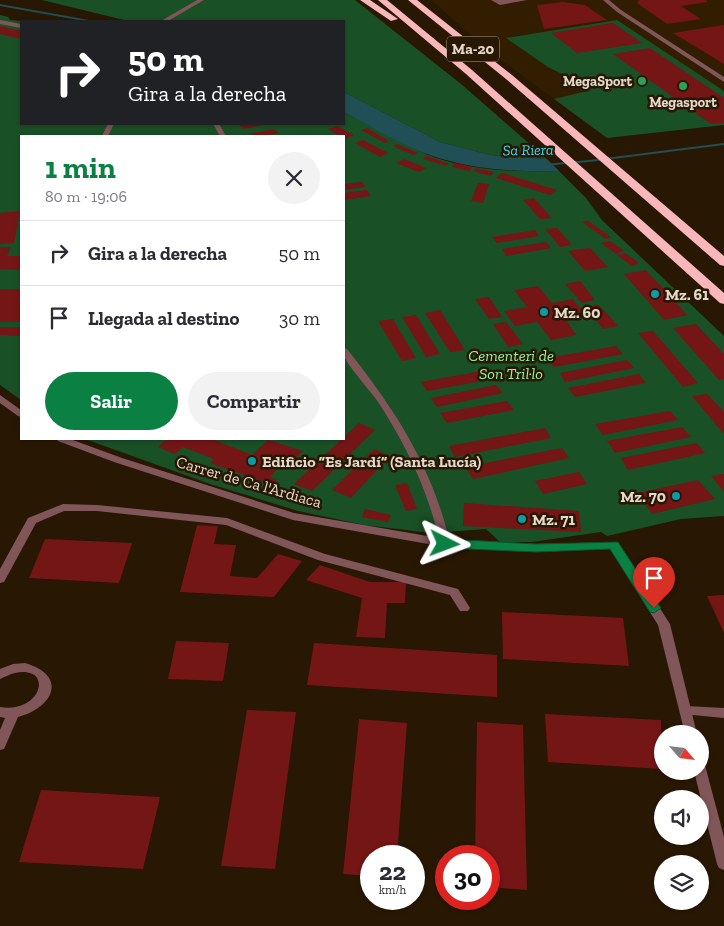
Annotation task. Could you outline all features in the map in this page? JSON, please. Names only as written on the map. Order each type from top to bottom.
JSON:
[{"type":"highway","points":[[364,0],[373,7],[427,36]]},
{"type":"highway","name":"Ma-20","points":[[382,0],[427,36],[504,103],[724,300]]},
{"type":"highway","name":"Ma-20","points":[[412,0],[533,98],[724,262]]},
{"type":"street","points":[[166,20],[201,0]]},
{"type":"street","points":[[494,0],[500,3],[524,0]]},
{"type":"street","points":[[606,0],[724,80]]},
{"type":"street","points":[[0,22],[20,26]]},
{"type":"street","points":[[345,352],[364,376],[409,444],[440,519],[445,544]]},
{"type":"street","points":[[0,398],[20,413]]},
{"type":"street","name":"Carrer de Ca l'Ardiaca","points":[[64,440],[118,460],[293,516],[445,544],[536,548],[614,545],[664,624],[689,725]]},
{"type":"street","points":[[0,579],[32,521],[63,506],[97,508],[226,522],[322,557],[454,592],[464,608]]},
{"type":"street","points":[[0,745],[6,712],[23,711],[40,701],[46,686],[45,679],[33,669],[15,668],[2,672]]},
{"type":"street","points":[[686,712],[724,713]]},
{"type":"street","points":[[703,780],[724,864]]},
{"type":"shaded area","points":[[431,0],[724,0],[724,125],[607,138],[489,51]]},
{"type":"green space","points":[[42,0],[355,0],[461,84],[547,159],[490,155],[440,142],[345,93],[345,20],[124,20]]},
{"type":"green space","name":"Cementeri de Son Tril·lo","points":[[0,15],[8,17],[10,20],[20,21],[20,125],[345,125],[345,113],[405,144],[442,160],[492,169],[559,171],[586,198],[602,220],[724,336],[724,516],[681,519],[607,536],[601,532],[532,542],[500,542],[486,529],[431,533],[364,525],[298,511],[210,484],[88,440],[345,440],[345,135],[20,135],[20,399],[0,385]]},
{"type":"green space","name":"MegaSport","points":[[617,20],[724,91],[724,125],[607,138],[554,99],[587,91],[590,88],[548,67],[506,38]]},
{"type":"water","points":[[345,93],[440,142],[490,155],[547,159],[559,171],[527,171],[478,167],[430,155],[398,141],[345,113]]},
{"type":"building","points":[[639,0],[706,0],[708,2],[681,6],[701,19],[667,24],[637,3]]},
{"type":"building","points":[[563,2],[585,5],[607,20],[544,29],[537,5]]},
{"type":"building","name":"Megasport","points":[[613,23],[642,43],[577,53],[551,33]]},
{"type":"building","points":[[724,25],[724,64],[673,33]]},
{"type":"building","points":[[0,26],[20,31],[20,39],[0,34]]},
{"type":"building","name":"Megasport","points":[[650,48],[724,98],[724,123],[711,124],[613,54]]},
{"type":"building","points":[[239,125],[264,125],[243,129]]},
{"type":"building","points":[[337,126],[354,135],[345,139],[345,135],[338,135],[328,129]]},
{"type":"building","points":[[367,128],[389,141],[385,143],[361,130]]},
{"type":"building","points":[[274,129],[279,133],[268,135],[247,134]]},
{"type":"building","points":[[363,140],[388,153],[380,157],[355,143]]},
{"type":"building","points":[[397,144],[418,153],[413,155],[393,146]]},
{"type":"building","points":[[427,156],[449,164],[446,166],[423,159]]},
{"type":"building","points":[[404,159],[426,168],[419,172],[396,163]]},
{"type":"building","points":[[455,163],[473,167],[469,171],[452,167]]},
{"type":"building","points":[[476,168],[494,172],[491,176],[473,171]]},
{"type":"building","points":[[502,173],[557,190],[550,195],[496,178]]},
{"type":"building","points":[[362,182],[366,187],[345,190],[345,184]]},
{"type":"building","points":[[478,183],[489,184],[483,203],[471,201]]},
{"type":"building","points":[[367,190],[371,196],[345,200],[345,193]]},
{"type":"building","points":[[534,198],[552,218],[540,219],[523,200]]},
{"type":"building","points":[[20,211],[14,243],[0,244],[0,213]]},
{"type":"building","points":[[588,221],[611,237],[606,239],[582,222]]},
{"type":"building","points":[[557,228],[572,245],[560,247],[545,229]]},
{"type":"building","points":[[535,230],[539,236],[497,243],[492,237]]},
{"type":"building","points":[[610,241],[624,251],[616,254],[601,243]]},
{"type":"building","points":[[546,242],[551,248],[506,256],[502,249]]},
{"type":"building","points":[[0,247],[11,247],[7,256],[20,256],[20,270],[0,269]]},
{"type":"building","points":[[590,248],[608,267],[585,271],[568,251]]},
{"type":"building","points":[[625,253],[639,263],[632,266],[617,255]]},
{"type":"building","name":"Mz. 61","points":[[646,270],[687,315],[664,320],[624,274]]},
{"type":"building","points":[[580,281],[595,300],[582,303],[565,284]]},
{"type":"building","name":"Mz. 60","points":[[538,286],[552,303],[573,299],[584,313],[564,317],[576,335],[551,340],[537,322],[515,326],[504,311],[527,307],[514,290]]},
{"type":"building","points":[[0,289],[20,289],[20,322],[0,322]]},
{"type":"building","points":[[489,297],[502,317],[489,319],[475,299]]},
{"type":"building","points":[[599,305],[618,326],[603,329],[586,307]]},
{"type":"building","points":[[440,310],[465,350],[450,352],[425,313]]},
{"type":"building","points":[[416,315],[440,354],[426,357],[402,317]]},
{"type":"building","points":[[393,319],[416,358],[402,361],[378,321]]},
{"type":"building","points":[[506,322],[523,344],[508,347],[493,324]]},
{"type":"building","points":[[696,324],[724,354],[724,379],[719,380],[673,328]]},
{"type":"building","points":[[0,327],[20,327],[20,336],[0,335]]},
{"type":"building","points":[[653,331],[698,383],[683,387],[638,333]]},
{"type":"building","points":[[616,346],[623,354],[554,367],[547,358]]},
{"type":"building","points":[[627,360],[634,368],[565,382],[560,373]]},
{"type":"building","points":[[487,370],[493,379],[427,391],[421,382]]},
{"type":"building","points":[[639,374],[646,383],[575,397],[568,388]]},
{"type":"building","points":[[496,385],[503,393],[437,407],[431,398]]},
{"type":"building","points":[[707,394],[724,412],[724,434],[692,396]]},
{"type":"building","points":[[507,401],[514,410],[447,423],[440,413]]},
{"type":"building","points":[[670,411],[678,420],[603,435],[595,424]]},
{"type":"building","points":[[359,423],[375,430],[312,491],[294,484],[341,440],[345,440],[345,436]]},
{"type":"building","points":[[682,427],[691,437],[615,453],[607,441]]},
{"type":"building","points":[[545,428],[551,438],[455,457],[449,446]]},
{"type":"building","name":"Edificio “Es Jardí” (Santa Lucía)","points":[[166,440],[214,440],[252,455],[268,440],[303,451],[288,465],[283,463],[270,477],[277,480],[272,485],[210,463],[214,459],[183,447],[175,454],[158,447]]},
{"type":"building","points":[[697,443],[705,453],[628,470],[621,458]]},
{"type":"building","points":[[562,448],[569,458],[473,479],[465,467]]},
{"type":"building","points":[[374,449],[390,456],[351,498],[332,490]]},
{"type":"building","points":[[579,472],[587,484],[543,494],[535,481]]},
{"type":"building","points":[[724,474],[724,492],[711,476]]},
{"type":"building","name":"Mz. 70","points":[[698,480],[715,499],[652,514],[638,493]]},
{"type":"building","points":[[407,483],[417,509],[406,511],[395,485]]},
{"type":"building","name":"Mz. 71","points":[[464,503],[579,511],[581,532],[463,526]]},
{"type":"building","points":[[365,509],[391,515],[388,522],[362,517]]},
{"type":"building","points":[[197,525],[218,526],[214,544],[236,545],[230,576],[257,578],[278,554],[302,561],[274,597],[180,592]]},
{"type":"building","points":[[45,539],[132,543],[119,583],[29,578]]},
{"type":"building","points":[[320,565],[370,582],[406,582],[405,603],[387,603],[385,638],[356,637],[362,598],[306,580]]},
{"type":"building","points":[[724,595],[724,633],[707,596]]},
{"type":"building","points":[[502,612],[623,618],[629,666],[503,659]]},
{"type":"building","points":[[176,641],[229,643],[223,681],[168,679]]},
{"type":"building","points":[[314,643],[497,655],[497,697],[307,685]]},
{"type":"building","points":[[247,710],[296,712],[275,869],[221,866]]},
{"type":"building","points":[[545,714],[661,720],[661,725],[654,725],[654,769],[548,762]]},
{"type":"building","points":[[359,719],[407,723],[398,845],[360,845],[360,875],[343,874]]},
{"type":"building","points":[[477,722],[523,725],[527,890],[500,888],[500,845],[475,845]]},
{"type":"building","points":[[41,790],[160,797],[143,869],[19,862]]},
{"type":"waterway","name":"Sa Riera","points":[[0,5],[83,20]]},
{"type":"waterway","name":"Sa Riera","points":[[544,165],[724,144]]},
{"type":"place","name":"MegaSport","points":[[642,81]]},
{"type":"place","name":"Megasport","points":[[683,86]]},
{"type":"place","name":"Mz. 61","points":[[655,294]]},
{"type":"place","name":"Mz. 60","points":[[544,312]]},
{"type":"place","name":"Edificio “Es Jardí” (Santa Lucía)","points":[[252,461]]},
{"type":"place","name":"Mz. 70","points":[[676,496]]},
{"type":"place","name":"Mz. 71","points":[[522,519]]},
{"type":"route","points":[[445,544],[536,548],[614,545],[654,608]]}]
